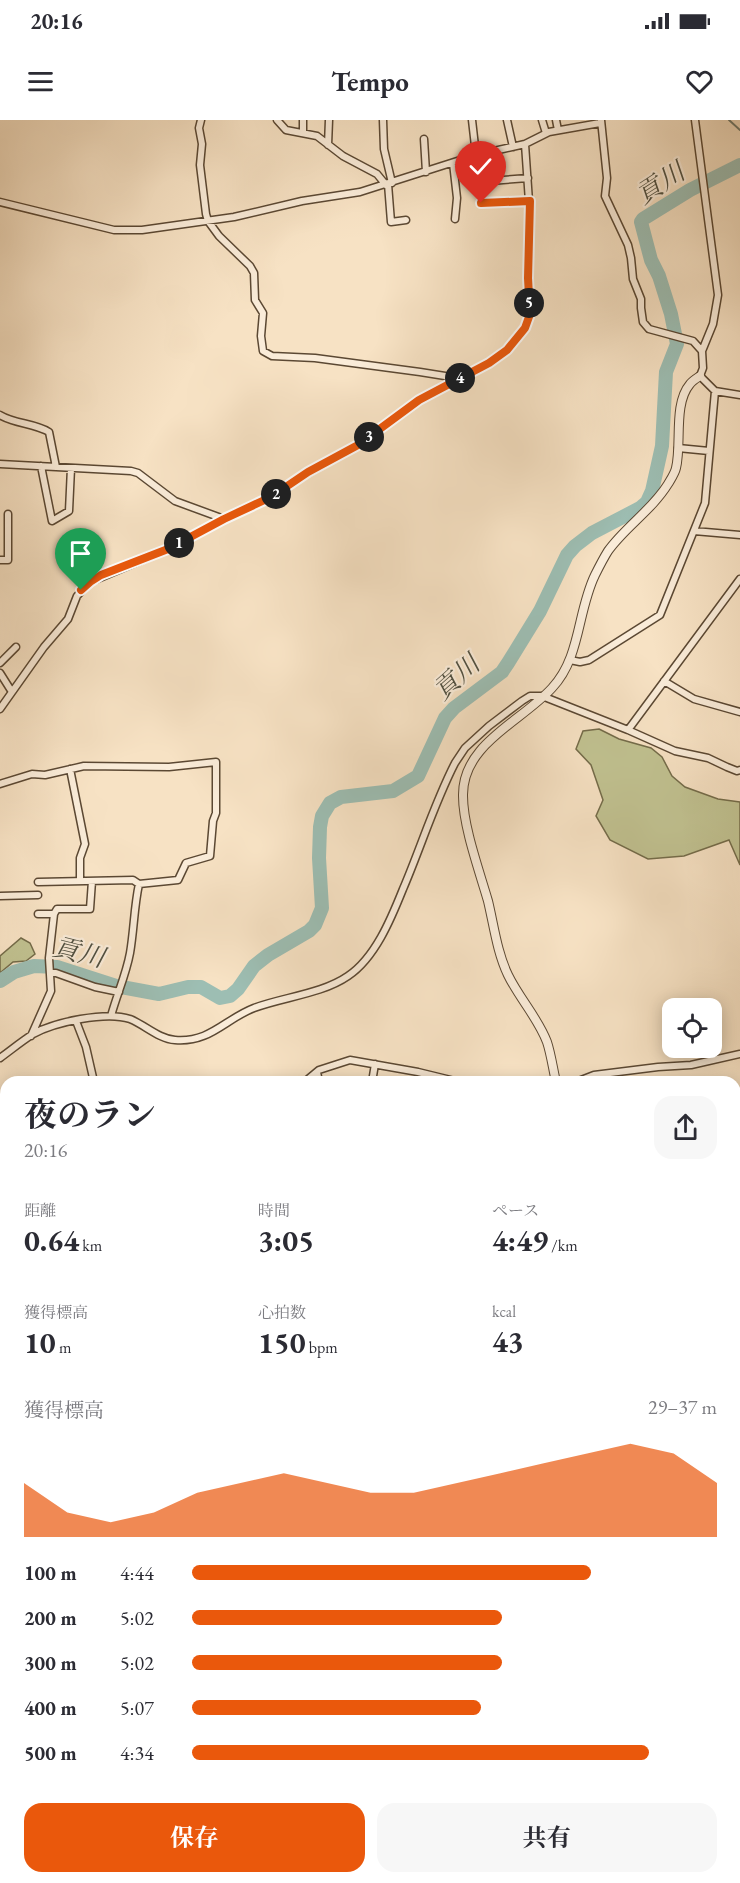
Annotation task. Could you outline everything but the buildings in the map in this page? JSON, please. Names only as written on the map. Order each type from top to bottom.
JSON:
[{"type":"street","points":[[201,120],[199,128],[201,186],[208,221],[254,273],[255,300],[263,313],[261,345],[263,351],[272,356],[315,358],[420,372],[445,376],[454,381]]},
{"type":"street","points":[[277,120],[286,130],[317,136],[343,156],[377,174],[389,184]]},
{"type":"street","points":[[303,120],[303,133]]},
{"type":"street","points":[[328,146],[329,120]]},
{"type":"street","points":[[383,120],[391,222],[406,220]]},
{"type":"street","points":[[472,120],[476,155]]},
{"type":"street","points":[[507,120],[513,147]]},
{"type":"street","points":[[542,120],[546,133]]},
{"type":"street","points":[[556,120],[558,130]]},
{"type":"street","points":[[555,1076],[547,1042],[537,1022],[519,996],[499,951],[465,813],[463,797],[465,776],[474,757],[484,746],[552,688],[570,660],[579,634],[583,607],[594,576],[609,550],[661,495],[676,469],[683,396],[690,383],[700,376],[704,368],[702,351],[713,324],[718,295],[695,120]]},
{"type":"street","points":[[0,202],[114,230],[142,230],[234,217],[302,201],[360,192],[476,155],[525,144],[546,133],[590,122],[601,122],[607,178],[605,196],[628,245],[633,279],[641,299],[643,321],[649,328],[693,341],[702,351]]},
{"type":"street","points":[[424,139],[426,172]]},
{"type":"street","points":[[0,709],[68,619],[77,596],[90,582],[168,549],[271,497],[308,472],[358,445],[419,400],[489,363],[507,350],[525,328],[530,314],[528,278],[530,201],[525,144]]},
{"type":"street","points":[[489,152],[490,181],[528,178]]},
{"type":"street","points":[[453,163],[457,198],[455,219]]},
{"type":"street","points":[[481,203],[530,201]]},
{"type":"street","points":[[700,376],[715,391],[740,395]]},
{"type":"street","points":[[570,660],[580,662],[589,660],[660,615],[705,503],[715,391]]},
{"type":"street","points":[[0,415],[49,432],[56,467]]},
{"type":"street","points":[[678,448],[709,451]]},
{"type":"street","points":[[0,464],[131,471],[138,473],[175,501],[224,519]]},
{"type":"street","points":[[41,466],[52,521],[69,511],[71,468]]},
{"type":"street","points":[[0,560],[8,560],[8,514]]},
{"type":"street","points":[[0,525],[8,526]]},
{"type":"street","points":[[694,531],[740,534]]},
{"type":"street","points":[[628,730],[740,579]]},
{"type":"street","points":[[0,663],[16,647]]},
{"type":"street","points":[[0,672],[12,692]]},
{"type":"street","points":[[664,681],[694,699],[740,712]]},
{"type":"street","points":[[0,1058],[31,1036],[50,1027],[95,1017],[111,1016],[131,1020],[167,1039],[188,1040],[214,1032],[247,1011],[331,986],[348,977],[358,968],[385,933],[454,763],[465,748],[489,726],[530,696],[543,696],[675,751],[708,758],[737,771],[740,770]]},
{"type":"street","points":[[0,784],[32,774],[45,776],[84,766],[169,767],[216,762],[216,813],[213,821],[210,856],[186,863],[178,880],[139,884],[133,880],[38,882]]},
{"type":"street","points":[[70,769],[85,844],[80,858],[80,881]]},
{"type":"street","points":[[31,1036],[51,991],[49,958],[54,914],[57,909],[90,909],[92,881]]},
{"type":"street","points":[[111,1016],[130,952],[135,899],[139,884]]},
{"type":"street","points":[[0,896],[38,895]]},
{"type":"street","points":[[38,914],[54,914]]},
{"type":"street","points":[[50,972],[95,987],[120,992]]},
{"type":"street","points":[[76,1021],[86,1047],[93,1076]]},
{"type":"street","points":[[591,1076],[692,1065],[740,1054]]},
{"type":"street","points":[[311,1076],[350,1060],[431,1076]]},
{"type":"street","points":[[373,1076],[375,1064]]},
{"type":"street","points":[[317,1072],[318,1076]]},
{"type":"green space","points":[[599,729],[619,739],[651,748],[662,757],[672,776],[685,787],[718,799],[740,802],[740,865],[729,840],[684,856],[648,859],[610,840],[596,816],[603,800],[591,765],[576,749],[583,731]]},
{"type":"green space","points":[[21,938],[30,943],[35,954],[26,961],[13,962],[0,973],[0,956]]},
{"type":"waterway","points":[[729,120],[740,130]]},
{"type":"waterway","name":"貢川","points":[[0,981],[14,972],[34,966],[57,967],[116,986],[159,994],[188,987],[201,987],[220,998],[230,996],[238,989],[254,966],[268,955],[309,931],[315,925],[322,908],[320,827],[322,816],[330,803],[341,797],[393,791],[418,776],[445,718],[454,708],[502,672],[540,611],[567,555],[592,533],[647,502],[652,491],[662,446],[666,372],[677,344],[671,314],[659,276],[651,260],[641,222],[690,190],[740,165]]},
{"type":"route","points":[[81,590],[101,575],[168,549],[271,497],[308,472],[358,445],[419,400],[489,363],[507,350],[525,328],[530,314],[528,278],[530,201],[481,203]]}]
